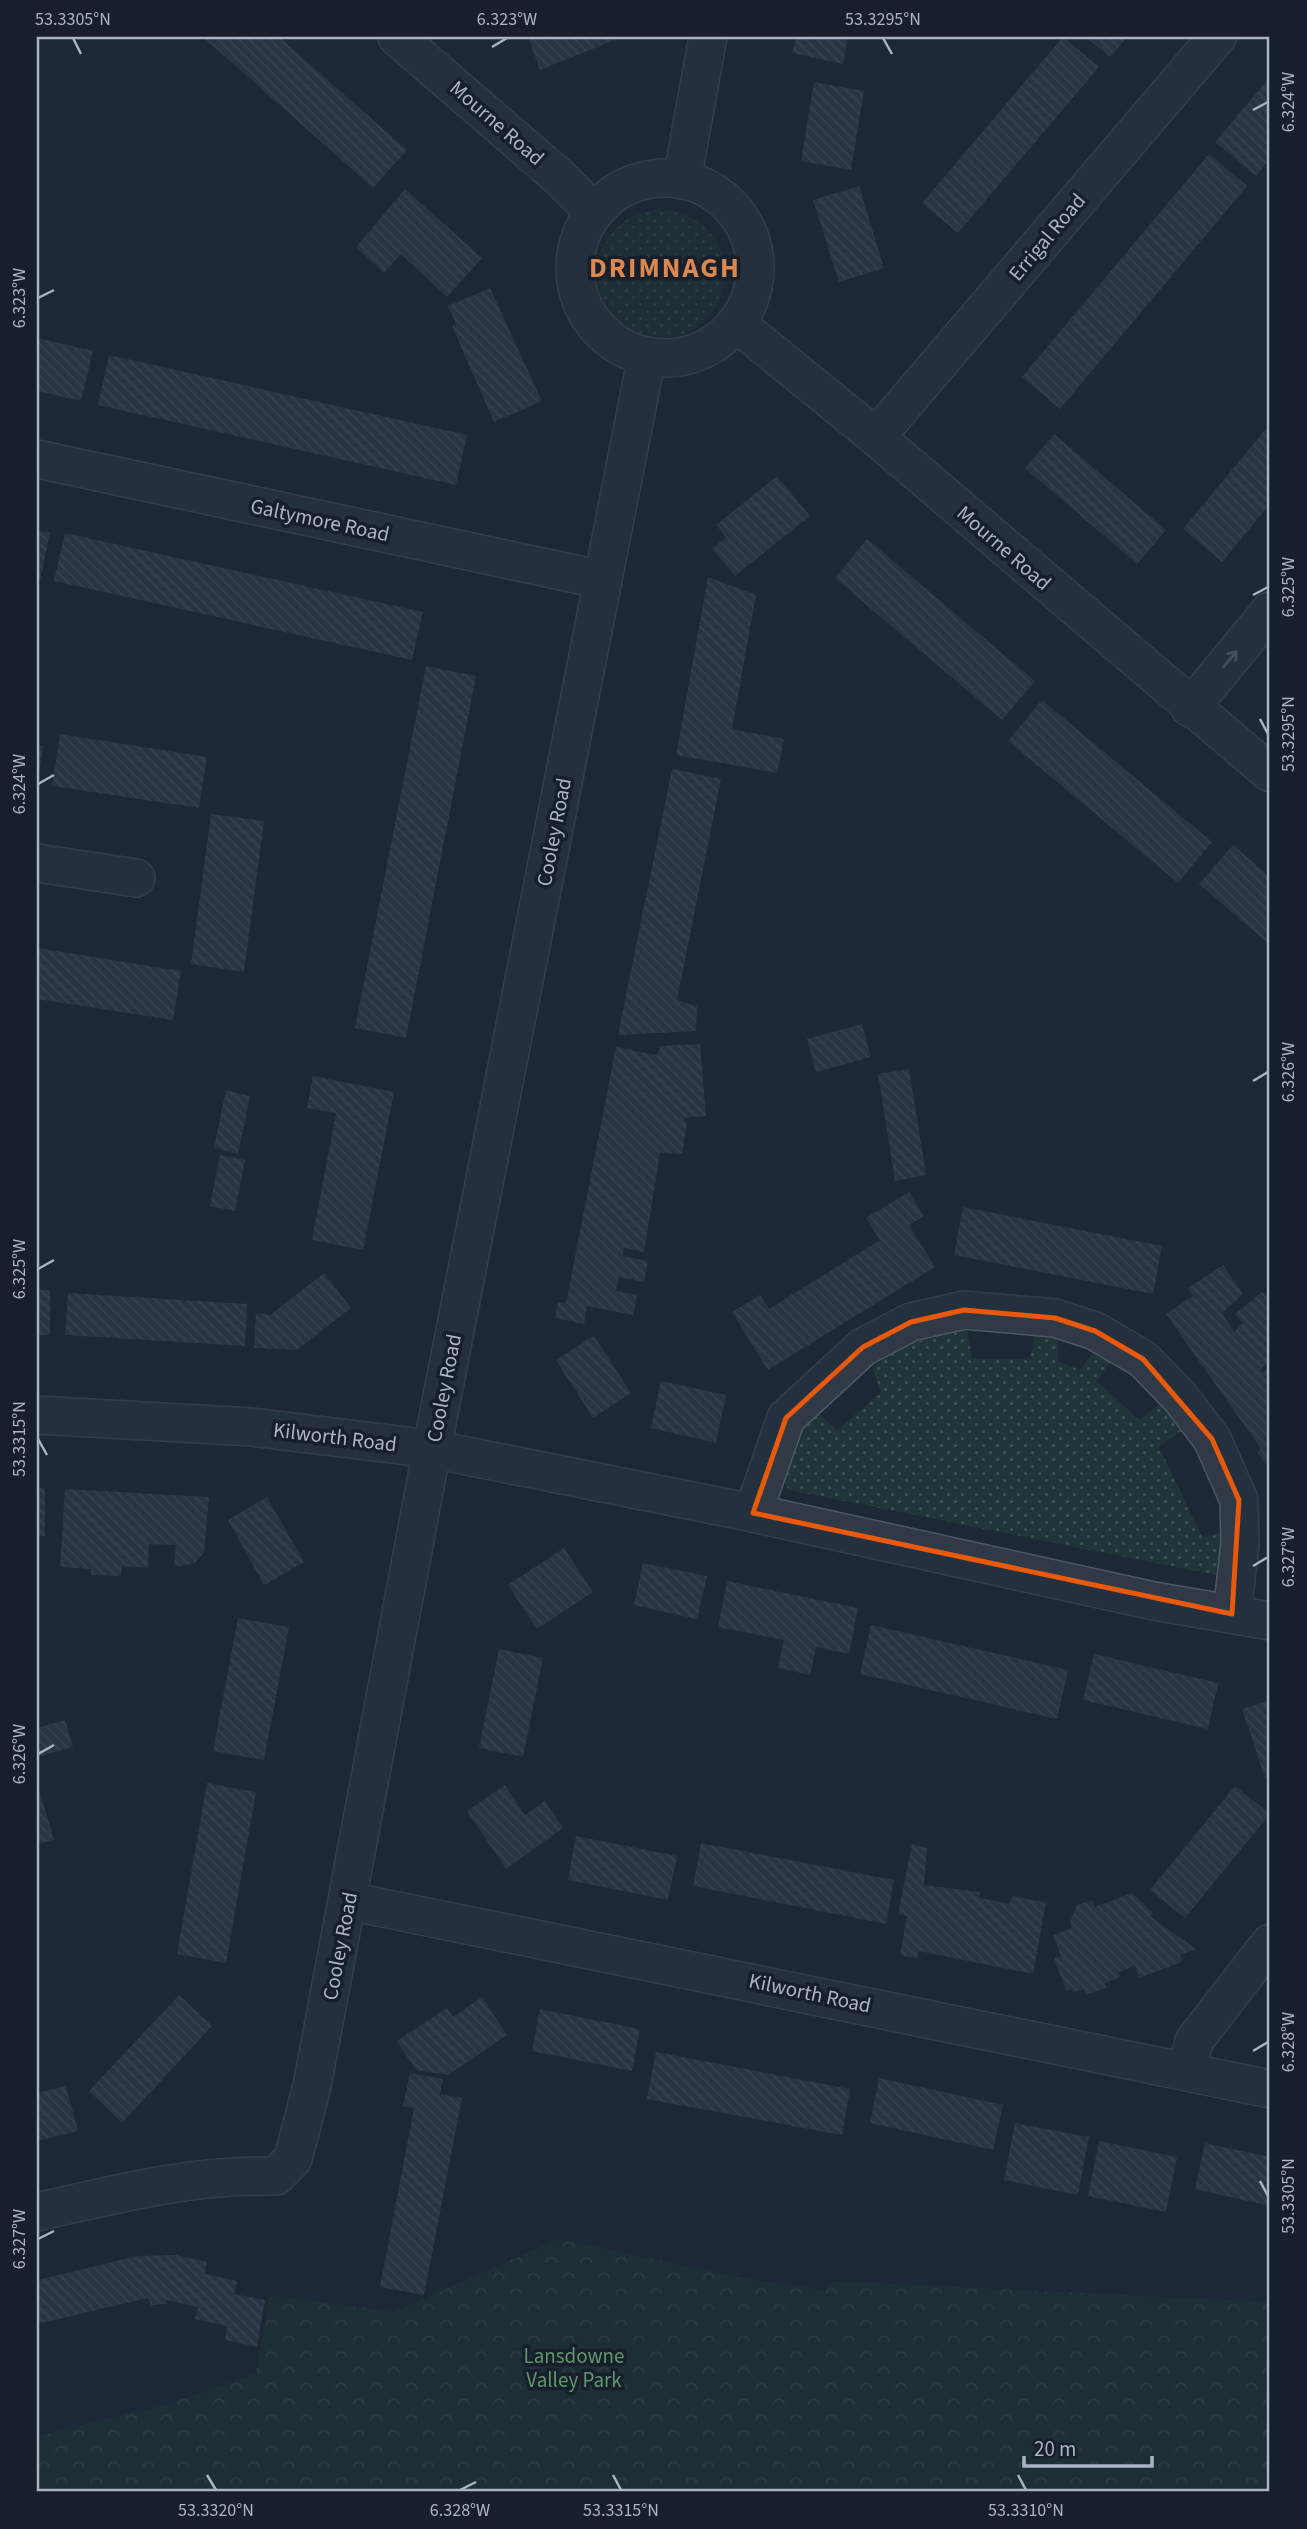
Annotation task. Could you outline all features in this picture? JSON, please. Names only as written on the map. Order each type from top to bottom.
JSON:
[{"type":"street","name":"Mourne Road","points":[[397,37],[559,177],[594,212]]},
{"type":"street","points":[[682,180],[708,37]]},
{"type":"street","name":"Errigal Road","points":[[876,438],[1217,37]]},
{"type":"street","points":[[644,180],[682,180],[713,191],[737,214],[746,228],[755,260],[755,277],[745,309],[736,323],[718,340],[696,352],[672,358],[647,356],[628,350],[611,339],[584,308],[575,269],[583,229],[594,212],[617,191],[644,180]]},
{"type":"street","name":"Mourne Road","points":[[736,323],[876,438],[1270,774]]},
{"type":"street","name":"Cooley Road","points":[[37,2212],[169,2182],[219,2175],[276,2176],[293,2159],[312,2086],[349,1901],[432,1449],[647,356]]},
{"type":"street","name":"Galtymore Road","points":[[37,459],[603,579]]},
{"type":"street","points":[[1190,708],[1270,611]]},
{"type":"street","points":[[37,863],[136,878]]},
{"type":"street","points":[[753,1513],[786,1418],[863,1347],[911,1322],[964,1310],[1055,1318],[1095,1331],[1143,1359],[1180,1397],[1212,1439],[1239,1500],[1240,1544],[1232,1614]]},
{"type":"street","name":"Kilworth Road","points":[[37,1415],[252,1427],[432,1449],[753,1513],[1141,1598],[1270,1621]]},
{"type":"street","name":"Kilworth Road","points":[[349,1901],[1270,2089]]},
{"type":"street","points":[[1187,2070],[1194,2041],[1270,1942]]},
{"type":"highlighted area","points":[[964,1310],[1055,1318],[1095,1331],[1143,1359],[1212,1439],[1239,1500],[1232,1614],[753,1513],[786,1418],[863,1347],[911,1322]]},
{"type":"green space","points":[[661,210],[686,215],[706,229],[720,249],[725,274],[720,299],[706,319],[686,333],[661,338],[636,333],[616,319],[602,299],[597,274],[602,249],[616,229],[636,215]]},
{"type":"green space","points":[[967,1330],[972,1359],[1030,1359],[1035,1335],[1057,1334],[1058,1361],[1080,1370],[1095,1349],[1111,1360],[1097,1381],[1139,1420],[1163,1401],[1185,1428],[1159,1447],[1202,1537],[1229,1530],[1226,1568],[1216,1575],[789,1490],[776,1470],[814,1409],[837,1430],[881,1393],[872,1366],[911,1343]]},
{"type":"green space","name":"Lansdowne Valley Park","points":[[558,2239],[753,2280],[826,2290],[832,2281],[1270,2302],[1270,2492],[37,2492],[37,2436],[169,2404],[256,2373],[270,2295],[394,2312]]},
{"type":"building","points":[[203,37],[279,37],[407,150],[373,188]]},
{"type":"building","points":[[528,37],[622,37],[540,70]]},
{"type":"building","points":[[796,37],[848,37],[843,64],[792,53]]},
{"type":"building","points":[[1063,37],[1099,67],[958,233],[922,203]]},
{"type":"building","points":[[1086,37],[1127,37],[1110,57]]},
{"type":"building","points":[[1270,77],[1270,158],[1256,176],[1215,142]]},
{"type":"building","points":[[814,82],[864,91],[851,170],[801,161]]},
{"type":"building","points":[[1209,154],[1247,186],[1060,409],[1022,377]]},
{"type":"building","points":[[859,186],[884,268],[839,282],[813,200]]},
{"type":"building","points":[[405,189],[482,258],[447,297],[401,254],[384,273],[356,247]]},
{"type":"building","points":[[490,288],[542,401],[494,422],[452,326],[456,324],[448,306]]},
{"type":"building","points":[[37,338],[93,351],[81,401],[37,391]]},
{"type":"building","points":[[109,355],[467,435],[456,485],[98,405]]},
{"type":"building","points":[[1270,424],[1270,504],[1222,562],[1183,529]]},
{"type":"building","points":[[1054,434],[1166,530],[1137,564],[1025,468]]},
{"type":"building","points":[[777,476],[810,516],[735,576],[712,549],[726,537],[716,525]]},
{"type":"building","points":[[37,530],[50,533],[40,580],[37,580]]},
{"type":"building","points":[[65,533],[423,612],[412,660],[54,581]]},
{"type":"building","points":[[867,539],[1035,681],[1002,720],[835,578]]},
{"type":"building","points":[[708,577],[756,595],[732,729],[784,739],[777,773],[676,755]]},
{"type":"building","points":[[426,666],[476,676],[406,1038],[355,1028]]},
{"type":"building","points":[[1042,700],[1212,842],[1178,883],[1008,741]]},
{"type":"building","points":[[60,734],[207,757],[199,808],[52,786]]},
{"type":"building","points":[[37,745],[43,746],[38,782],[37,782]]},
{"type":"building","points":[[672,769],[721,779],[677,1000],[697,1006],[696,1031],[618,1035]]},
{"type":"building","points":[[211,814],[264,821],[244,972],[191,964]]},
{"type":"building","points":[[1233,845],[1270,877],[1270,945],[1199,884]]},
{"type":"building","points":[[37,948],[181,971],[173,1020],[37,999]]},
{"type":"building","points":[[862,1024],[871,1057],[816,1072],[807,1039]]},
{"type":"building","points":[[700,1044],[706,1116],[683,1118],[687,1123],[682,1154],[660,1153],[644,1252],[624,1248],[623,1256],[648,1261],[644,1282],[619,1277],[616,1291],[637,1295],[633,1315],[587,1306],[584,1324],[555,1318],[558,1302],[566,1303],[616,1047],[657,1055],[660,1046]]},
{"type":"building","points":[[909,1069],[926,1175],[895,1181],[878,1074]]},
{"type":"building","points":[[313,1076],[394,1092],[363,1250],[312,1240],[336,1113],[307,1108]]},
{"type":"building","points":[[226,1090],[250,1096],[238,1154],[214,1148]]},
{"type":"building","points":[[220,1155],[245,1160],[235,1211],[210,1206]]},
{"type":"building","points":[[909,1192],[924,1216],[909,1225],[935,1267],[768,1370],[732,1312],[760,1295],[769,1309],[880,1240],[866,1218]]},
{"type":"building","points":[[963,1207],[1162,1246],[1153,1294],[954,1255]]},
{"type":"building","points":[[1223,1265],[1243,1294],[1222,1313],[1234,1332],[1243,1323],[1235,1314],[1262,1292],[1270,1301],[1270,1361],[1260,1369],[1263,1373],[1270,1367],[1270,1470],[1257,1452],[1261,1449],[1166,1314],[1193,1296],[1188,1288]]},
{"type":"building","points":[[324,1273],[351,1308],[297,1350],[254,1348],[256,1313],[270,1315]]},
{"type":"building","points":[[37,1290],[50,1290],[50,1335],[37,1335]]},
{"type":"building","points":[[68,1293],[247,1304],[245,1346],[65,1335]]},
{"type":"building","points":[[594,1336],[631,1393],[593,1418],[556,1360]]},
{"type":"building","points":[[661,1381],[726,1395],[716,1443],[651,1428]]},
{"type":"building","points":[[37,1488],[45,1488],[45,1536],[37,1536]]},
{"type":"building","points":[[65,1489],[209,1497],[204,1552],[195,1563],[174,1567],[176,1545],[149,1544],[148,1568],[122,1566],[121,1576],[91,1575],[91,1569],[60,1567]]},
{"type":"building","points":[[267,1497],[304,1562],[264,1585],[228,1520]]},
{"type":"building","points":[[564,1548],[593,1592],[537,1629],[508,1585]]},
{"type":"building","points":[[643,1563],[707,1576],[697,1619],[634,1605]]},
{"type":"building","points":[[727,1581],[858,1608],[849,1654],[816,1647],[810,1675],[778,1668],[784,1640],[718,1627]]},
{"type":"building","points":[[238,1618],[289,1627],[264,1760],[213,1751]]},
{"type":"building","points":[[871,1625],[1068,1670],[1057,1719],[860,1674]]},
{"type":"building","points":[[499,1649],[543,1658],[523,1757],[479,1748]]},
{"type":"building","points":[[1094,1654],[1218,1683],[1208,1729],[1083,1700]]},
{"type":"building","points":[[1270,1700],[1270,1776],[1265,1778],[1242,1709]]},
{"type":"building","points":[[65,1720],[73,1747],[37,1757],[37,1728]]},
{"type":"building","points":[[37,1783],[54,1840],[37,1844]]},
{"type":"building","points":[[207,1783],[256,1792],[226,1963],[177,1954]]},
{"type":"building","points":[[505,1785],[525,1815],[545,1801],[563,1828],[506,1869],[467,1811]]},
{"type":"building","points":[[1235,1786],[1270,1814],[1185,1918],[1150,1890]]},
{"type":"building","points":[[576,1836],[677,1856],[668,1900],[568,1880]]},
{"type":"building","points":[[701,1843],[894,1880],[886,1924],[693,1886]]},
{"type":"building","points":[[912,1844],[927,1848],[924,1885],[980,1892],[979,1898],[1010,1904],[1012,1896],[1046,1903],[1033,1974],[919,1951],[917,1958],[900,1955],[907,1916],[898,1914]]},
{"type":"building","points":[[1132,1893],[1153,1913],[1150,1916],[1196,1949],[1180,1955],[1182,1962],[1139,1978],[1135,1966],[1119,1972],[1120,1977],[1105,1983],[1106,1988],[1086,1995],[1083,1989],[1073,1993],[1071,1989],[1066,1991],[1054,1958],[1061,1956],[1053,1935],[1072,1928],[1070,1922],[1077,1905],[1092,1900],[1095,1907]]},
{"type":"building","points":[[179,1995],[212,2026],[122,2123],[89,2091]]},
{"type":"building","points":[[482,1997],[507,2035],[448,2075],[416,2070],[397,2041],[447,2008],[453,2017]]},
{"type":"building","points":[[540,2009],[640,2029],[632,2071],[532,2051]]},
{"type":"building","points":[[656,2052],[850,2089],[842,2135],[647,2099]]},
{"type":"building","points":[[410,2073],[443,2079],[440,2094],[462,2098],[424,2295],[380,2287],[414,2108],[403,2106]]},
{"type":"building","points":[[879,2078],[1003,2105],[993,2150],[870,2123]]},
{"type":"building","points":[[66,2086],[78,2131],[37,2141],[37,2093]]},
{"type":"building","points":[[1015,2123],[1089,2137],[1078,2195],[1004,2180]]},
{"type":"building","points":[[1099,2141],[1177,2157],[1166,2212],[1088,2196]]},
{"type":"building","points":[[1205,2143],[1270,2157],[1270,2206],[1195,2189]]},
{"type":"building","points":[[176,2255],[207,2262],[205,2274],[237,2281],[234,2294],[265,2300],[257,2347],[225,2340],[227,2326],[195,2319],[198,2307],[166,2300],[166,2304],[151,2305],[148,2298],[37,2324],[37,2280],[138,2256]]},
{"type":"district","name":"DRIMNAGH","points":[[665,268]]}]
